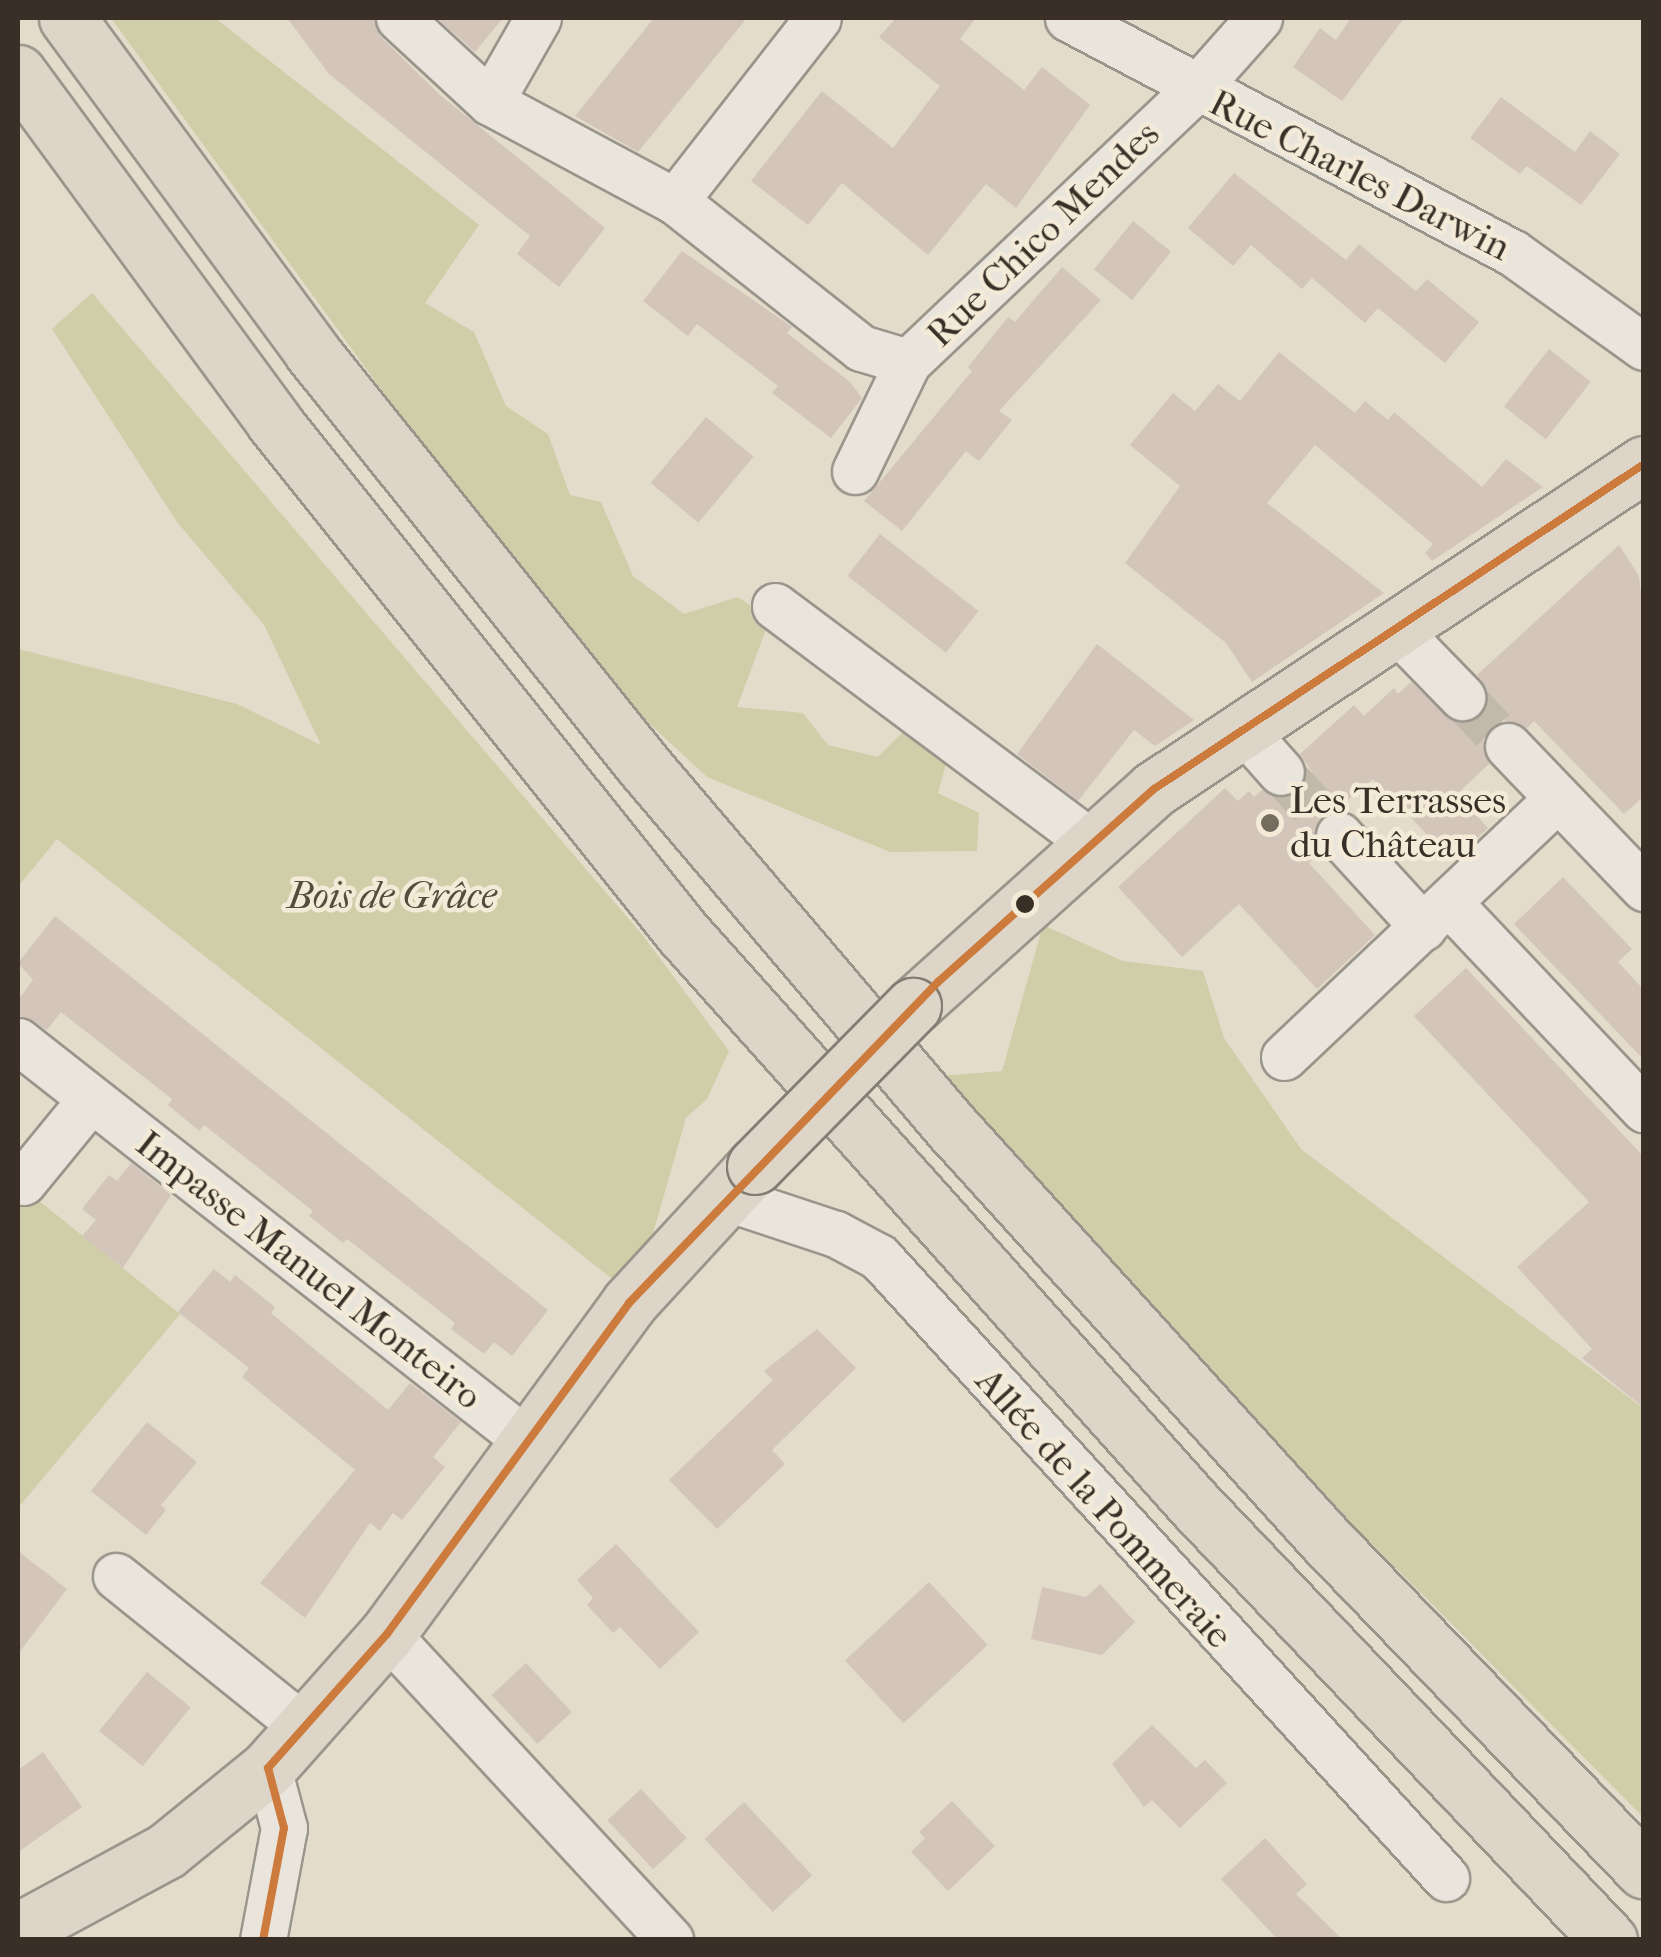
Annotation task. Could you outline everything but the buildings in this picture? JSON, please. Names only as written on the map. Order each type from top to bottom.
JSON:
[{"type":"main road","points":[[66,18],[312,352],[631,751],[825,979],[1325,1539],[1644,1870]]},
{"type":"main road","points":[[18,73],[274,422],[682,932],[1169,1477],[1609,1940]]},
{"type":"main road","points":[[18,1931],[166,1851],[268,1768],[388,1634],[629,1303],[739,1182],[914,1006],[1090,842],[1241,727],[1644,464]]},
{"type":"street","points":[[398,18],[490,102],[676,201],[860,348],[908,362]]},
{"type":"street","points":[[490,102],[538,18]]},
{"type":"street","points":[[676,201],[818,18]]},
{"type":"street","name":"Rue Charles Darwin","points":[[1068,18],[1196,89],[1513,253],[1644,347]]},
{"type":"street","name":"Rue Chico Mendes","points":[[855,470],[908,362],[1196,89],[1259,18]]},
{"type":"street","points":[[775,606],[1090,842]]},
{"type":"street","points":[[1394,627],[1462,698]]},
{"type":"street","points":[[1241,727],[1282,772]]},
{"type":"street","points":[[1508,746],[1644,888]]},
{"type":"street","points":[[1284,1057],[1542,812]]},
{"type":"street","points":[[1339,835],[1436,915],[1644,1109]]},
{"type":"street","name":"Impasse Manuel Monteiro","points":[[18,1040],[528,1441]]},
{"type":"street","points":[[23,1182],[91,1099]]},
{"type":"street","name":"Allée de la Pommeraie","points":[[739,1182],[879,1258],[1446,1878]]},
{"type":"street","points":[[116,1576],[305,1728]]},
{"type":"street","points":[[388,1634],[670,1940]]},
{"type":"street","points":[[262,1940],[284,1828],[268,1768]]},
{"type":"green space","points":[[111,18],[215,18],[479,225],[425,303],[474,332],[506,406],[548,434],[570,495],[601,502],[633,576],[684,614],[738,597],[770,619],[737,707],[803,713],[828,745],[878,757],[922,713],[953,740],[938,793],[979,813],[977,851],[890,852],[707,777],[598,676],[477,521]]},
{"type":"green space","name":"Bois de Grâce","points":[[92,293],[644,937],[729,1051],[707,1099],[686,1118],[635,1297],[57,839],[18,887],[18,649],[237,704],[321,745],[264,625],[177,522],[52,329]]},
{"type":"green space","points":[[1043,925],[1123,961],[1203,971],[1224,1038],[1301,1149],[1643,1408],[1643,1817],[1248,1419],[928,1077],[1002,1071]]},
{"type":"green space","points":[[18,1184],[180,1314],[18,1508]]},
{"type":"tunnel","points":[[1462,697],[1508,746]]},
{"type":"tunnel","points":[[1281,772],[1339,835]]},
{"type":"transit line","points":[[268,1768],[387,1634],[629,1303],[938,982],[1154,789],[1644,464]]},
{"type":"transit line","points":[[263,1940],[284,1828],[268,1768]]},
{"type":"place","name":"Les Terrasses du Château","points":[[1270,823]]}]
